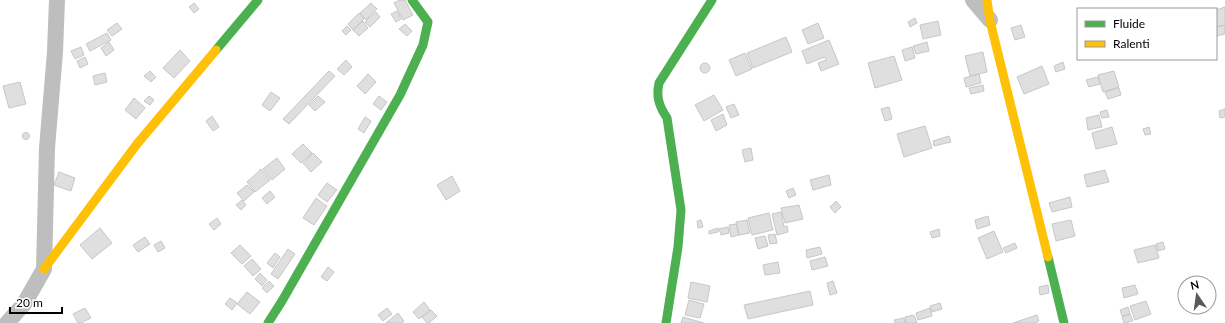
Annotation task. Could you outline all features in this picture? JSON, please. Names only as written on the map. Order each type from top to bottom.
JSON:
[{"type":"street","points":[[44,268],[47,148],[55,52],[57,0]]},
{"type":"street","points":[[7,323],[24,304],[44,268],[137,144],[258,0]]},
{"type":"street","points":[[268,323],[396,102],[423,45],[428,22],[412,0]]},
{"type":"street","points":[[666,323],[678,247],[681,210],[667,118],[659,108],[656,94],[660,83],[712,0]]},
{"type":"street","points":[[973,0],[990,21]]},
{"type":"street","points":[[987,0],[990,21],[1064,323]]},
{"type":"street","points":[[21,323],[24,304]]},
{"type":"building","points":[[400,0],[405,0],[413,15],[403,20],[394,3]]},
{"type":"building","points":[[194,3],[199,9],[194,13],[189,7]]},
{"type":"building","points":[[371,3],[377,9],[366,20],[360,13]]},
{"type":"building","points":[[1225,7],[1225,25],[1217,27],[1217,10]]},
{"type":"building","points":[[397,11],[401,19],[396,22],[391,14]]},
{"type":"building","points":[[376,12],[380,17],[370,27],[365,22]]},
{"type":"building","points":[[359,13],[364,19],[353,30],[348,24]]},
{"type":"building","points":[[915,18],[917,23],[910,27],[908,22]]},
{"type":"building","points":[[363,21],[368,28],[359,36],[353,30]]},
{"type":"building","points":[[938,21],[941,35],[923,39],[920,25]]},
{"type":"building","points":[[117,23],[122,29],[112,36],[107,30]]},
{"type":"building","points":[[818,23],[824,38],[808,44],[802,30]]},
{"type":"building","points":[[405,24],[412,31],[407,36],[399,29]]},
{"type":"building","points":[[1021,25],[1025,37],[1015,40],[1011,28]]},
{"type":"building","points":[[1225,25],[1225,34],[1217,36],[1217,27]]},
{"type":"building","points":[[347,26],[351,30],[346,35],[342,31]]},
{"type":"building","points":[[107,33],[111,40],[90,51],[86,44]]},
{"type":"building","points":[[786,37],[792,52],[753,68],[747,53]]},
{"type":"building","points":[[829,40],[839,64],[821,71],[818,63],[826,60],[825,57],[807,64],[802,51]]},
{"type":"building","points":[[109,42],[114,50],[106,56],[101,48]]},
{"type":"building","points":[[927,42],[929,51],[916,54],[913,46]]},
{"type":"building","points":[[81,47],[84,55],[75,59],[71,51]]},
{"type":"building","points":[[912,47],[915,58],[905,61],[902,50]]},
{"type":"building","points":[[180,50],[190,61],[174,78],[163,68]]},
{"type":"building","points":[[983,52],[987,72],[970,76],[965,56]]},
{"type":"building","points":[[745,53],[752,69],[736,76],[729,60]]},
{"type":"building","points":[[894,56],[902,80],[875,88],[868,63]]},
{"type":"building","points":[[85,57],[88,64],[80,68],[77,61]]},
{"type":"building","points":[[346,60],[352,67],[344,75],[337,69]]},
{"type":"building","points":[[1063,62],[1065,69],[1056,72],[1054,66]]},
{"type":"building","points":[[703,63],[707,63],[709,64],[709,72],[703,73],[700,70],[700,66]]},
{"type":"building","points":[[1042,66],[1049,84],[1024,94],[1017,77]]},
{"type":"building","points":[[150,71],[156,77],[151,82],[144,76]]},
{"type":"building","points":[[329,71],[335,76],[289,124],[283,119]]},
{"type":"building","points":[[1114,71],[1119,87],[1103,92],[1098,75]]},
{"type":"building","points":[[105,73],[107,82],[95,85],[93,76]]},
{"type":"building","points":[[368,74],[376,82],[365,94],[357,86]]},
{"type":"building","points":[[979,74],[981,83],[966,87],[964,78]]},
{"type":"building","points":[[1098,77],[1100,84],[1089,87],[1086,80]]},
{"type":"building","points":[[20,82],[26,104],[9,108],[3,86]]},
{"type":"building","points":[[983,85],[984,91],[971,94],[969,88]]},
{"type":"building","points":[[1119,88],[1121,95],[1108,99],[1105,92]]},
{"type":"building","points":[[271,92],[280,98],[270,111],[262,105]]},
{"type":"building","points":[[714,95],[723,110],[704,121],[695,105]]},
{"type":"building","points":[[149,96],[154,100],[150,105],[144,101]]},
{"type":"building","points":[[318,96],[325,102],[315,111],[309,105]]},
{"type":"building","points":[[379,96],[387,102],[381,110],[373,104]]},
{"type":"building","points":[[134,98],[145,108],[136,119],[125,110]]},
{"type":"building","points":[[734,104],[739,115],[731,118],[726,107]]},
{"type":"building","points":[[889,107],[892,119],[885,121],[881,109]]},
{"type":"building","points":[[1225,109],[1225,117],[1220,118],[1219,111]]},
{"type":"building","points":[[1107,110],[1109,117],[1102,118],[1100,112]]},
{"type":"building","points":[[723,114],[727,125],[716,131],[711,120]]},
{"type":"building","points":[[1099,115],[1102,127],[1088,130],[1086,118]]},
{"type":"building","points":[[212,116],[219,127],[213,131],[206,121]]},
{"type":"building","points":[[365,117],[371,121],[364,133],[358,129]]},
{"type":"building","points":[[925,126],[932,148],[904,157],[897,134]]},
{"type":"building","points":[[1112,127],[1117,144],[1096,149],[1092,133]]},
{"type":"building","points":[[1149,127],[1151,134],[1145,135],[1143,129]]},
{"type":"building","points":[[26,133],[29,136],[26,139],[23,136]]},
{"type":"building","points":[[949,136],[951,142],[934,146],[933,141]]},
{"type":"building","points":[[303,144],[312,153],[301,163],[292,154]]},
{"type":"building","points":[[751,148],[753,160],[745,162],[742,150]]},
{"type":"building","points":[[313,153],[322,162],[311,172],[303,163]]},
{"type":"building","points":[[277,158],[285,169],[272,180],[263,169]]},
{"type":"building","points":[[261,169],[270,180],[255,192],[247,182]]},
{"type":"building","points":[[1105,170],[1109,182],[1087,187],[1084,175]]},
{"type":"building","points":[[59,172],[75,178],[71,191],[54,185]]},
{"type":"building","points":[[829,175],[831,185],[813,190],[810,180]]},
{"type":"building","points":[[452,176],[460,191],[446,200],[437,185]]},
{"type":"building","points":[[327,183],[337,190],[327,202],[318,195]]},
{"type":"building","points":[[247,185],[254,192],[244,201],[237,193]]},
{"type":"building","points":[[793,188],[796,195],[789,198],[786,191]]},
{"type":"building","points":[[270,191],[275,197],[267,204],[262,198]]},
{"type":"building","points":[[1070,197],[1072,207],[1052,212],[1049,203]]},
{"type":"building","points":[[316,198],[327,206],[314,225],[303,218]]},
{"type":"building","points":[[242,200],[246,205],[241,210],[236,205]]},
{"type":"building","points":[[836,201],[841,207],[835,213],[830,207]]},
{"type":"building","points":[[799,205],[803,219],[785,223],[781,208]]},
{"type":"building","points":[[781,212],[784,227],[787,226],[788,232],[777,235],[772,214]]},
{"type":"building","points":[[769,213],[773,230],[752,235],[748,218]]},
{"type":"building","points":[[988,216],[990,225],[977,229],[975,220]]},
{"type":"building","points":[[217,218],[221,224],[214,230],[209,224]]},
{"type":"building","points":[[701,220],[703,227],[698,228],[697,221]]},
{"type":"building","points":[[747,220],[750,233],[739,235],[736,222]]},
{"type":"building","points":[[1071,220],[1075,236],[1056,241],[1052,224]]},
{"type":"building","points":[[736,224],[739,235],[731,237],[729,225]]},
{"type":"building","points":[[728,227],[729,233],[721,235],[719,229]]},
{"type":"building","points":[[100,228],[112,243],[92,259],[80,245]]},
{"type":"building","points":[[718,228],[718,232],[709,234],[709,231]]},
{"type":"building","points":[[939,229],[940,236],[932,238],[930,232]]},
{"type":"building","points":[[994,231],[1003,252],[987,259],[978,238]]},
{"type":"building","points":[[775,234],[777,243],[770,244],[768,235]]},
{"type":"building","points":[[765,236],[768,246],[758,249],[755,238]]},
{"type":"building","points":[[145,237],[150,244],[138,252],[133,245]]},
{"type":"building","points":[[161,241],[165,248],[158,252],[154,245]]},
{"type":"building","points":[[1163,242],[1165,249],[1158,251],[1156,244]]},
{"type":"building","points":[[1015,243],[1017,248],[1006,253],[1003,248]]},
{"type":"building","points":[[240,245],[251,256],[242,264],[231,253]]},
{"type":"building","points":[[1155,245],[1159,258],[1138,263],[1134,250]]},
{"type":"building","points":[[820,247],[822,254],[807,258],[806,250]]},
{"type":"building","points":[[288,249],[295,254],[278,279],[271,274]]},
{"type":"building","points":[[275,253],[280,257],[273,268],[267,263]]},
{"type":"building","points":[[825,257],[828,266],[812,270],[810,261]]},
{"type":"building","points":[[252,259],[261,269],[253,276],[244,266]]},
{"type":"building","points":[[778,262],[780,273],[765,275],[763,265]]},
{"type":"building","points":[[328,267],[334,272],[327,281],[321,277]]},
{"type":"building","points":[[260,273],[267,280],[262,286],[255,279]]},
{"type":"building","points":[[269,281],[274,286],[267,293],[262,288]]},
{"type":"building","points":[[833,281],[837,293],[830,295],[827,283]]},
{"type":"building","points":[[691,282],[710,286],[707,302],[688,298]]},
{"type":"building","points":[[1048,285],[1049,293],[1040,295],[1039,287]]},
{"type":"building","points":[[1135,285],[1138,294],[1124,298],[1122,288]]},
{"type":"building","points":[[810,291],[813,305],[748,319],[744,305]]},
{"type":"building","points":[[247,292],[260,302],[250,314],[237,304]]},
{"type":"building","points":[[230,298],[237,303],[232,310],[225,304]]},
{"type":"building","points":[[689,300],[704,304],[700,318],[685,315]]},
{"type":"building","points":[[1146,301],[1151,314],[1135,320],[1130,306]]},
{"type":"building","points":[[424,302],[430,310],[419,319],[413,312]]},
{"type":"building","points":[[940,303],[942,309],[932,312],[930,306]]},
{"type":"building","points":[[1128,307],[1130,314],[1122,316],[1120,310]]},
{"type":"building","points":[[85,308],[91,318],[78,323],[73,314]]},
{"type":"building","points":[[387,308],[392,314],[383,321],[378,315]]},
{"type":"building","points":[[930,308],[932,316],[918,320],[916,313]]},
{"type":"building","points":[[431,310],[437,316],[427,323],[422,317]]},
{"type":"building","points":[[398,313],[404,321],[402,323],[386,323]]},
{"type":"building","points":[[1130,314],[1133,321],[1124,323],[1122,317]]},
{"type":"building","points":[[914,315],[917,323],[906,323],[905,317]]},
{"type":"building","points":[[1037,315],[1039,321],[1034,323],[1013,323]]},
{"type":"building","points":[[683,317],[704,323],[681,323]]},
{"type":"building","points":[[904,318],[905,323],[895,323],[894,320]]},
{"type":"traffic: fast","points":[[216,50],[258,0]]},
{"type":"traffic: fast","points":[[268,323],[400,95],[423,45],[428,22],[412,0]]},
{"type":"traffic: fast","points":[[666,323],[678,247],[681,210],[667,118],[659,101],[658,88],[659,83],[712,0]]},
{"type":"traffic: fast","points":[[1048,257],[1064,323]]},
{"type":"traffic: slow","points":[[987,0],[990,21],[1048,257]]},
{"type":"traffic: slow","points":[[44,269],[137,144],[216,50]]}]
